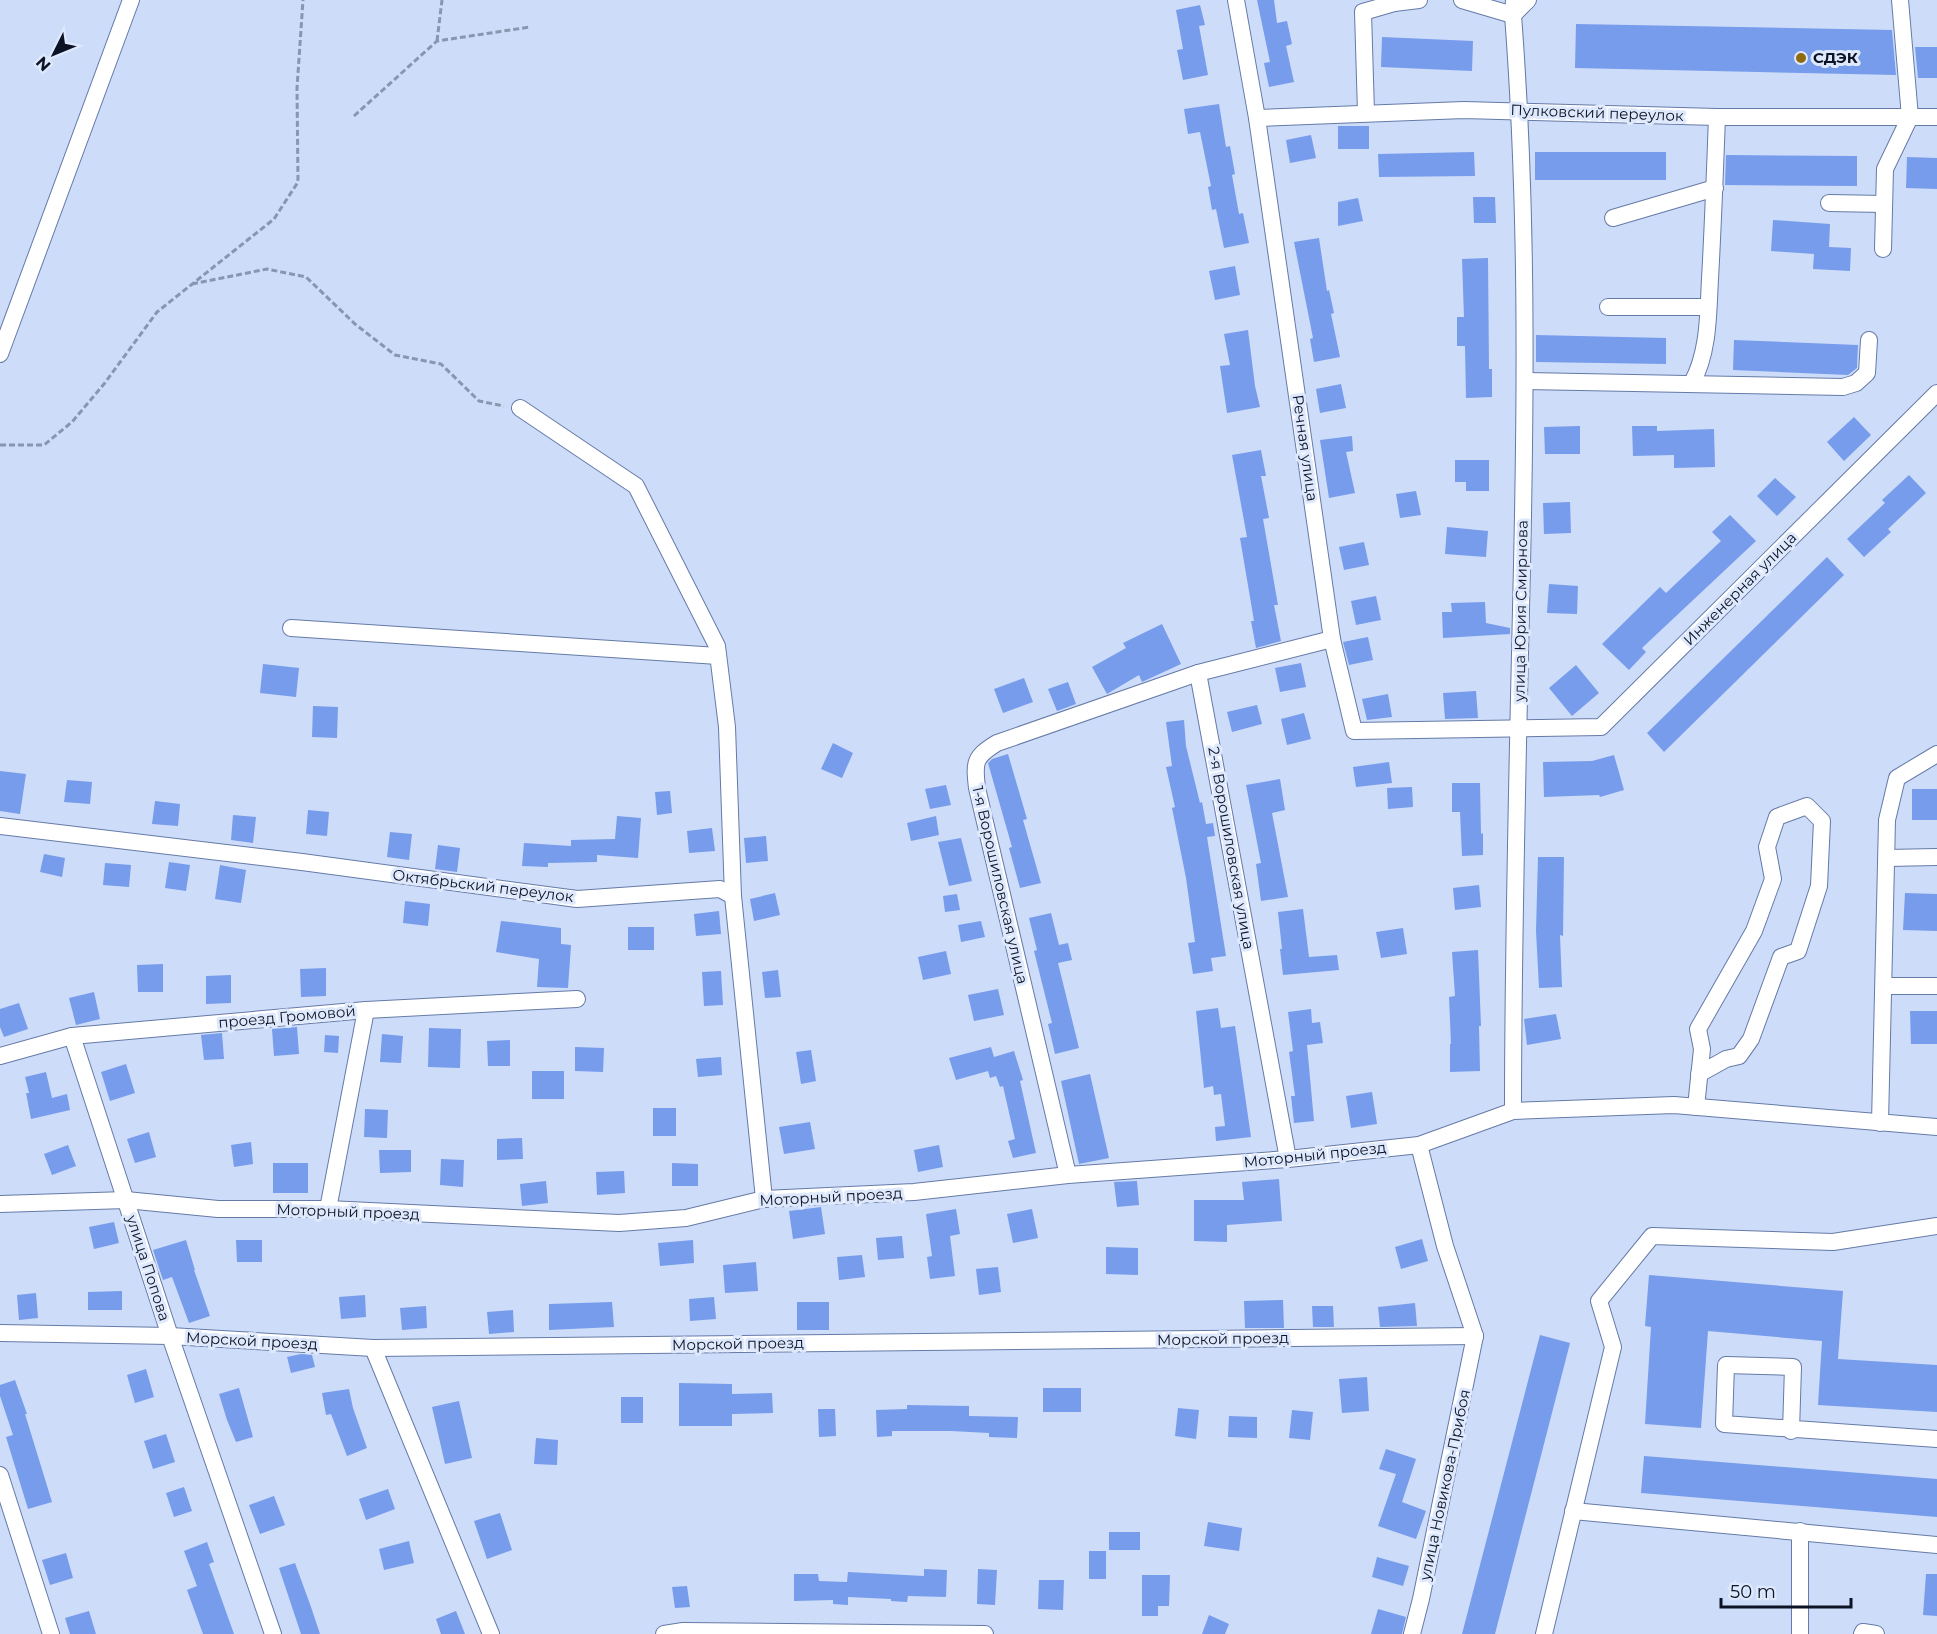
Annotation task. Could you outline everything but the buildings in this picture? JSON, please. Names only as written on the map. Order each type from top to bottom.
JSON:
[{"type":"street","points":[[0,354],[131,0]]},
{"type":"street","name":"Речная улица","points":[[1236,0],[1257,118],[1332,639],[1354,731],[1519,729]]},
{"type":"street","points":[[1366,113],[1363,12],[1394,2],[1419,0]]},
{"type":"street","points":[[1462,0],[1514,7],[1528,0]]},
{"type":"street","points":[[1883,249],[1885,169],[1910,117],[1900,0]]},
{"type":"street","name":"улица Юрия Смирнова","points":[[1513,1111],[1515,876],[1526,381],[1521,111],[1514,7]]},
{"type":"street","name":"Пулковский переулок","points":[[1257,118],[1464,110],[1717,117],[1937,117]]},
{"type":"street","points":[[1692,383],[1699,370],[1706,346],[1717,117]]},
{"type":"street","points":[[1613,218],[1715,188]]},
{"type":"street","points":[[1829,203],[1884,204]]},
{"type":"street","points":[[1608,307],[1708,307]]},
{"type":"street","points":[[1526,381],[1843,387],[1856,383],[1867,374],[1869,340]]},
{"type":"street","name":"Инженерная улица","points":[[1519,729],[1601,727],[1937,393]]},
{"type":"street","points":[[520,408],[636,486],[717,646],[726,727],[734,896],[764,1199]]},
{"type":"street","points":[[291,628],[718,656]]},
{"type":"street","points":[[1198,673],[1332,639]]},
{"type":"street","name":"2-я Ворошиловская улица","points":[[1198,673],[1288,1159]]},
{"type":"street","name":"1-я Ворошиловская улица","points":[[1068,1175],[977,788],[974,766],[981,753],[997,742],[1198,673]]},
{"type":"street","points":[[1880,1123],[1887,820],[1897,778],[1937,754]]},
{"type":"street","points":[[1696,1107],[1699,1074],[1702,1049],[1698,1029],[1754,931],[1773,879],[1767,847],[1777,817],[1807,806],[1822,821],[1818,886],[1798,951],[1781,957],[1751,1039],[1739,1056],[1726,1059],[1699,1074]]},
{"type":"street","name":"Октябрьский переулок","points":[[0,826],[290,860],[578,899],[720,889],[734,896]]},
{"type":"street","points":[[1887,858],[1937,857]]},
{"type":"street","points":[[1884,986],[1937,986]]},
{"type":"street","name":"проезд Громовой","points":[[0,1056],[72,1036],[366,1010],[577,999]]},
{"type":"street","points":[[328,1209],[366,1010]]},
{"type":"street","name":"улица Попова","points":[[72,1036],[170,1336],[273,1634]]},
{"type":"street","name":"Моторный проезд","points":[[0,1204],[126,1200],[218,1209],[328,1209],[619,1223],[686,1218],[764,1199],[914,1192],[1068,1175],[1288,1159],[1419,1144],[1513,1111],[1674,1105],[1937,1127]]},
{"type":"street","points":[[1419,1144],[1445,1246],[1475,1336]]},
{"type":"street","points":[[1544,1634],[1613,1347],[1599,1301],[1652,1236],[1833,1242],[1937,1226]]},
{"type":"street","name":"Морской проезд","points":[[0,1334],[170,1336],[373,1348],[1475,1336]]},
{"type":"street","name":"улица Новикова-Прибоя","points":[[1412,1634],[1475,1336]]},
{"type":"street","points":[[373,1348],[491,1634]]},
{"type":"street","points":[[1791,1431],[1793,1367],[1726,1365],[1724,1424],[1791,1431],[1937,1439]]},
{"type":"street","points":[[0,1475],[51,1634]]},
{"type":"street","points":[[1573,1511],[1937,1545]]},
{"type":"street","points":[[1800,1531],[1800,1634]]},
{"type":"street","points":[[664,1634],[683,1630],[985,1634]]},
{"type":"street","points":[[1862,1634],[1863,1632],[1876,1634]]},
{"type":"path","points":[[0,445],[44,445],[72,422],[104,384],[157,312],[274,219],[298,182],[297,88],[303,0]]},
{"type":"path","points":[[437,41],[442,0]]},
{"type":"path","points":[[354,116],[437,41],[531,27]]},
{"type":"path","points":[[191,284],[267,269],[306,277],[355,324],[395,355],[441,364],[479,401],[520,408]]},
{"type":"place","name":"СДЭК","points":[[1801,58]]}]
